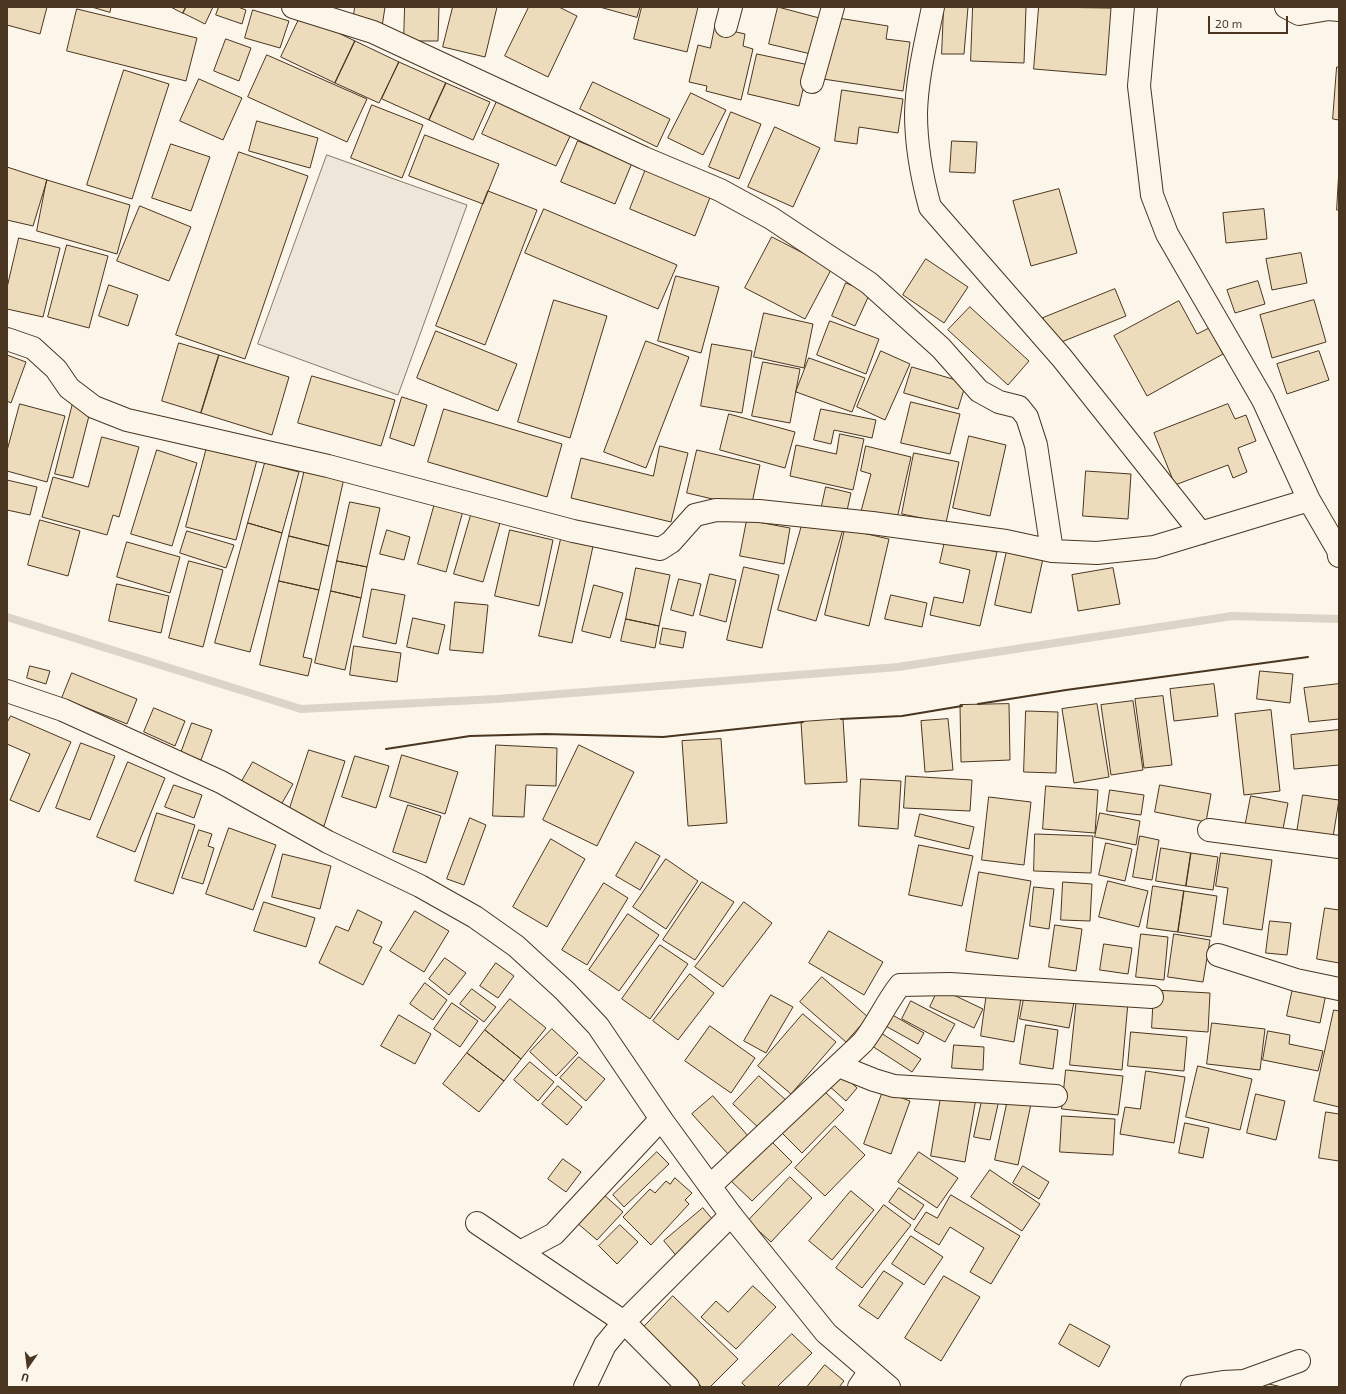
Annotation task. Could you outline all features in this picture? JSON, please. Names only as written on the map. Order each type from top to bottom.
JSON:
[{"type":"street","points":[[293,7],[373,32],[644,158],[720,190],[771,218],[869,283],[941,348],[979,391],[999,402],[1019,407],[1027,417],[1036,445],[1052,551]]},
{"type":"street","points":[[812,82],[832,7]]},
{"type":"street","points":[[933,7],[922,61],[916,114],[922,181],[930,207],[1062,358],[1201,533]]},
{"type":"street","points":[[1146,7],[1139,86],[1152,195],[1167,234],[1263,400],[1309,500],[1339,552]]},
{"type":"street","points":[[1286,7],[1300,14],[1329,9],[1339,10]]},
{"type":"street","points":[[7,339],[33,348],[56,369],[69,388],[94,407],[127,420],[328,466],[573,531],[660,549],[671,542],[694,515],[716,510],[759,511],[872,523],[1006,540],[1052,551],[1097,553],[1154,547],[1309,500]]},
{"type":"street","points":[[7,691],[63,710],[221,782],[284,819],[328,842],[420,886],[475,917],[516,946],[565,991],[598,1026],[661,1119],[731,1215],[864,1379],[889,1387]]},
{"type":"street","points":[[1209,830],[1339,847]]},
{"type":"street","points":[[1218,955],[1296,980],[1339,989]]},
{"type":"street","points":[[710,1186],[863,1042],[874,1028],[888,1001],[900,985],[950,984],[1152,996]]},
{"type":"street","points":[[839,1066],[894,1086],[1056,1096]]},
{"type":"street","points":[[520,1252],[554,1234],[661,1119]]},
{"type":"street","points":[[585,1387],[605,1345],[624,1322],[731,1215]]},
{"type":"street","points":[[477,1223],[624,1322],[688,1387]]},
{"type":"street","points":[[1192,1387],[1223,1382],[1244,1381],[1298,1361]]},
{"type":"shaded area","points":[[327,155],[467,205],[398,395],[258,344]]},
{"type":"building","points":[[7,7],[47,7],[40,34],[7,25]]},
{"type":"building","points":[[92,7],[111,7],[110,12]]},
{"type":"building","points":[[171,7],[186,7],[183,13]]},
{"type":"building","points":[[186,7],[213,7],[205,24],[183,13]]},
{"type":"building","points":[[219,7],[238,7],[246,10],[242,24],[216,15]]},
{"type":"building","points":[[355,7],[385,7],[382,27],[353,23]]},
{"type":"building","points":[[405,7],[439,7],[438,41],[404,41]]},
{"type":"building","points":[[453,7],[497,7],[485,57],[443,47]]},
{"type":"building","points":[[529,7],[559,7],[577,16],[548,77],[505,56]]},
{"type":"building","points":[[600,7],[640,7],[637,17]]},
{"type":"building","points":[[642,7],[698,7],[687,52],[634,39]]},
{"type":"building","points":[[778,7],[823,19],[815,55],[769,44]]},
{"type":"building","points":[[944,7],[968,7],[964,54],[942,54]]},
{"type":"building","points":[[973,7],[1026,7],[1024,63],[971,61]]},
{"type":"building","points":[[1039,7],[1111,8],[1106,75],[1034,69]]},
{"type":"building","points":[[77,9],[197,38],[186,81],[67,51]]},
{"type":"building","points":[[253,10],[289,21],[280,48],[245,38]]},
{"type":"building","points":[[301,15],[355,41],[335,83],[281,57]]},
{"type":"building","points":[[832,17],[888,26],[886,39],[910,42],[903,91],[823,79]]},
{"type":"building","points":[[715,27],[745,34],[743,46],[753,49],[741,100],[706,91],[707,86],[689,82],[698,45],[710,48]]},
{"type":"building","points":[[226,39],[251,48],[239,81],[214,71]]},
{"type":"building","points":[[355,41],[399,62],[379,103],[335,83]]},
{"type":"building","points":[[757,54],[809,65],[799,106],[748,94]]},
{"type":"building","points":[[267,55],[367,99],[347,142],[248,97]]},
{"type":"building","points":[[399,62],[446,83],[429,120],[382,99]]},
{"type":"building","points":[[1337,67],[1339,67],[1339,120],[1333,119]]},
{"type":"building","points":[[124,70],[169,84],[132,199],[87,185]]},
{"type":"building","points":[[199,79],[242,98],[223,140],[180,121]]},
{"type":"building","points":[[593,82],[670,119],[657,147],[580,109]]},
{"type":"building","points":[[446,83],[490,102],[473,140],[429,120]]},
{"type":"building","points":[[842,90],[903,99],[898,133],[859,127],[857,144],[835,141]]},
{"type":"building","points":[[691,93],[726,110],[703,155],[668,138]]},
{"type":"building","points":[[498,99],[572,132],[556,166],[482,134]]},
{"type":"building","points":[[372,105],[423,125],[402,178],[351,158]]},
{"type":"building","points":[[731,112],[761,124],[739,179],[709,167]]},
{"type":"building","points":[[257,121],[318,138],[310,168],[249,151]]},
{"type":"building","points":[[775,127],[820,148],[793,207],[748,187]]},
{"type":"building","points":[[425,135],[499,164],[483,204],[409,176]]},
{"type":"building","points":[[578,141],[632,163],[615,204],[561,182]]},
{"type":"building","points":[[952,141],[977,142],[975,173],[950,172]]},
{"type":"building","points":[[171,144],[210,157],[191,211],[152,198]]},
{"type":"building","points":[[239,152],[308,176],[245,359],[176,335]]},
{"type":"building","points":[[7,167],[47,180],[33,226],[7,220]]},
{"type":"building","points":[[646,169],[711,195],[695,236],[630,209]]},
{"type":"building","points":[[1339,169],[1339,210],[1337,210]]},
{"type":"building","points":[[47,180],[130,205],[117,254],[37,231]]},
{"type":"building","points":[[1059,189],[1077,253],[1031,266],[1013,201]]},
{"type":"building","points":[[488,191],[537,210],[485,345],[436,326]]},
{"type":"building","points":[[140,206],[191,227],[169,281],[117,261]]},
{"type":"building","points":[[544,209],[677,265],[658,309],[525,253]]},
{"type":"building","points":[[1264,209],[1267,239],[1226,243],[1223,213]]},
{"type":"building","points":[[772,237],[832,268],[805,319],[745,288]]},
{"type":"building","points":[[19,238],[60,248],[43,317],[7,309],[7,288]]},
{"type":"building","points":[[67,245],[108,256],[89,328],[48,317]]},
{"type":"building","points":[[1301,253],[1307,283],[1272,290],[1266,259]]},
{"type":"building","points":[[926,259],[968,287],[944,323],[903,295]]},
{"type":"building","points":[[676,276],[719,287],[701,353],[658,341]]},
{"type":"building","points":[[1258,281],[1265,304],[1235,313],[1227,290]]},
{"type":"building","points":[[846,283],[870,293],[855,326],[832,316]]},
{"type":"building","points":[[109,285],[138,295],[128,326],[99,316]]},
{"type":"building","points":[[1115,289],[1126,316],[1054,345],[1043,318]]},
{"type":"building","points":[[554,300],[607,316],[570,438],[518,422]]},
{"type":"building","points":[[1314,300],[1326,342],[1272,358],[1260,315]]},
{"type":"building","points":[[1179,301],[1197,334],[1209,328],[1223,354],[1147,396],[1114,336]]},
{"type":"building","points":[[970,307],[1029,361],[1008,385],[948,330]]},
{"type":"building","points":[[764,313],[813,324],[804,368],[754,357]]},
{"type":"building","points":[[830,321],[879,339],[866,374],[817,355]]},
{"type":"building","points":[[436,331],[517,364],[498,411],[417,378]]},
{"type":"building","points":[[646,341],[689,357],[646,468],[604,452]]},
{"type":"building","points":[[179,343],[219,355],[201,413],[162,401]]},
{"type":"building","points":[[712,344],[752,351],[742,413],[701,406]]},
{"type":"building","points":[[881,351],[910,364],[885,420],[857,407]]},
{"type":"building","points":[[1319,351],[1329,380],[1287,394],[1277,364]]},
{"type":"building","points":[[7,355],[26,362],[11,403],[7,401]]},
{"type":"building","points":[[219,355],[289,377],[272,435],[201,413]]},
{"type":"building","points":[[809,358],[865,378],[852,412],[796,392]]},
{"type":"building","points":[[763,362],[800,369],[790,423],[752,416]]},
{"type":"building","points":[[912,367],[966,383],[958,409],[904,393]]},
{"type":"building","points":[[312,376],[395,400],[381,446],[298,423]]},
{"type":"building","points":[[402,397],[427,405],[414,446],[390,438]]},
{"type":"building","points":[[911,402],[960,414],[950,454],[901,443]]},
{"type":"building","points":[[73,403],[91,408],[73,478],[55,474]]},
{"type":"building","points":[[20,404],[65,416],[47,482],[7,471],[7,451]]},
{"type":"building","points":[[1228,404],[1235,419],[1246,415],[1256,441],[1238,448],[1247,472],[1233,478],[1228,465],[1175,485],[1154,433]]},
{"type":"building","points":[[444,409],[562,444],[547,497],[428,462]]},
{"type":"building","points":[[821,409],[876,420],[872,438],[834,430],[831,444],[814,440]]},
{"type":"building","points":[[729,414],[795,432],[785,468],[720,450]]},
{"type":"building","points":[[840,434],[864,439],[853,490],[790,476],[796,445],[836,454]]},
{"type":"building","points":[[969,436],[1006,445],[990,516],[953,508]]},
{"type":"building","points":[[102,437],[139,447],[119,517],[113,515],[107,535],[42,517],[53,477],[88,487]]},
{"type":"building","points":[[208,443],[258,456],[236,540],[186,527]]},
{"type":"building","points":[[660,446],[688,453],[671,522],[571,498],[581,458],[653,476]]},
{"type":"building","points":[[866,446],[911,457],[896,523],[860,515],[871,474],[861,471]]},
{"type":"building","points":[[157,450],[197,463],[172,546],[131,534]]},
{"type":"building","points":[[697,450],[760,465],[751,508],[687,493]]},
{"type":"building","points":[[914,453],[959,462],[946,523],[902,514]]},
{"type":"building","points":[[265,463],[299,472],[282,533],[248,523]]},
{"type":"building","points":[[305,469],[344,478],[329,546],[289,536]]},
{"type":"building","points":[[1086,471],[1131,474],[1128,519],[1083,516]]},
{"type":"building","points":[[7,480],[37,487],[30,515],[7,510]]},
{"type":"building","points":[[826,487],[851,493],[846,515],[821,510]]},
{"type":"building","points":[[350,502],[380,508],[367,567],[337,561]]},
{"type":"building","points":[[435,503],[463,511],[446,572],[418,564]]},
{"type":"building","points":[[471,515],[500,523],[483,582],[454,574]]},
{"type":"building","points":[[804,518],[843,529],[816,621],[778,610]]},
{"type":"building","points":[[40,520],[80,531],[68,576],[28,565]]},
{"type":"building","points":[[747,520],[790,528],[784,564],[740,556]]},
{"type":"building","points":[[248,523],[282,533],[250,652],[215,643]]},
{"type":"building","points":[[845,529],[889,539],[869,626],[825,615]]},
{"type":"building","points":[[387,530],[410,537],[404,560],[380,554]]},
{"type":"building","points":[[510,530],[553,540],[539,606],[495,596]]},
{"type":"building","points":[[563,530],[595,537],[572,643],[539,636]]},
{"type":"building","points":[[187,531],[234,545],[226,568],[180,553]]},
{"type":"building","points":[[289,536],[329,546],[319,590],[279,581]]},
{"type":"building","points":[[945,541],[997,552],[980,626],[930,615],[934,597],[963,603],[970,570],[940,563]]},
{"type":"building","points":[[127,542],[180,557],[170,593],[117,577]]},
{"type":"building","points":[[1008,546],[1044,554],[1031,613],[995,605]]},
{"type":"building","points":[[189,561],[223,570],[203,647],[169,638]]},
{"type":"building","points":[[337,561],[367,567],[361,598],[331,591]]},
{"type":"building","points":[[744,567],[779,575],[762,648],[727,640]]},
{"type":"building","points":[[636,568],[670,575],[659,626],[626,619]]},
{"type":"building","points":[[1113,568],[1120,604],[1078,611],[1072,575]]},
{"type":"building","points":[[710,574],[736,580],[726,622],[700,615]]},
{"type":"building","points":[[679,579],[701,584],[693,616],[671,610]]},
{"type":"building","points":[[279,581],[319,590],[303,657],[312,659],[308,676],[260,665]]},
{"type":"building","points":[[117,584],[169,596],[161,633],[109,621]]},
{"type":"building","points":[[594,585],[623,593],[610,638],[582,631]]},
{"type":"building","points":[[372,589],[405,595],[396,644],[363,637]]},
{"type":"building","points":[[331,591],[361,598],[345,670],[315,663]]},
{"type":"building","points":[[891,595],[927,603],[922,627],[885,619]]},
{"type":"building","points":[[455,602],[488,605],[483,653],[450,650]]},
{"type":"building","points":[[413,618],[445,625],[438,654],[407,647]]},
{"type":"building","points":[[626,619],[659,626],[655,648],[621,641]]},
{"type":"building","points":[[663,628],[686,632],[683,648],[660,644]]},
{"type":"building","points":[[354,646],[401,653],[397,682],[350,675]]},
{"type":"building","points":[[30,666],[50,671],[46,684],[27,678]]},
{"type":"building","points":[[1260,671],[1293,674],[1290,703],[1257,699]]},
{"type":"building","points":[[72,673],[137,699],[127,724],[62,698]]},
{"type":"building","points":[[1214,684],[1218,716],[1174,721],[1170,689]]},
{"type":"building","points":[[1339,684],[1339,719],[1309,722],[1304,688]]},
{"type":"building","points":[[1163,696],[1172,765],[1144,768],[1135,699]]},
{"type":"building","points":[[1133,701],[1143,770],[1111,775],[1101,705]]},
{"type":"building","points":[[1009,704],[1010,760],[961,762],[960,705]]},
{"type":"building","points":[[1097,704],[1109,777],[1074,783],[1062,709]]},
{"type":"building","points":[[154,708],[185,721],[175,746],[144,732]]},
{"type":"building","points":[[1271,710],[1280,791],[1244,795],[1235,714]]},
{"type":"building","points":[[1026,711],[1058,712],[1056,773],[1024,772]]},
{"type":"building","points":[[11,716],[71,742],[39,812],[10,800],[30,754],[7,744],[7,723]]},
{"type":"building","points":[[843,719],[847,782],[805,784],[801,722]]},
{"type":"building","points":[[948,719],[953,770],[925,772],[921,721]]},
{"type":"building","points":[[192,723],[212,730],[201,760],[181,753]]},
{"type":"building","points":[[1339,730],[1339,765],[1294,769],[1291,735]]},
{"type":"building","points":[[721,739],[727,823],[688,826],[682,741]]},
{"type":"building","points":[[81,743],[115,756],[90,820],[56,808]]},
{"type":"building","points":[[496,745],[557,748],[556,786],[526,785],[524,817],[493,816]]},
{"type":"building","points":[[579,745],[634,772],[597,846],[543,820]]},
{"type":"building","points":[[309,750],[345,761],[324,826],[288,814]]},
{"type":"building","points":[[402,755],[458,772],[445,814],[390,797]]},
{"type":"building","points":[[355,756],[389,766],[376,808],[342,797]]},
{"type":"building","points":[[128,762],[165,778],[135,852],[97,837]]},
{"type":"building","points":[[253,762],[293,784],[278,810],[238,788]]},
{"type":"building","points":[[906,776],[972,780],[970,811],[904,808]]},
{"type":"building","points":[[861,779],[901,781],[898,829],[859,826]]},
{"type":"building","points":[[174,785],[202,795],[194,818],[165,807]]},
{"type":"building","points":[[1160,785],[1211,794],[1206,822],[1155,812]]},
{"type":"building","points":[[1046,786],[1098,790],[1095,833],[1043,829]]},
{"type":"building","points":[[1110,790],[1144,795],[1141,815],[1107,811]]},
{"type":"building","points":[[1303,795],[1339,800],[1333,837],[1297,832]]},
{"type":"building","points":[[1251,796],[1288,803],[1282,834],[1245,827]]},
{"type":"building","points":[[989,797],[1031,802],[1024,865],[982,860]]},
{"type":"building","points":[[408,805],[441,816],[426,863],[393,852]]},
{"type":"building","points":[[157,813],[195,825],[173,894],[135,881]]},
{"type":"building","points":[[1100,813],[1140,821],[1136,845],[1095,837]]},
{"type":"building","points":[[920,814],[974,827],[969,849],[915,836]]},
{"type":"building","points":[[470,818],[486,825],[464,885],[447,879]]},
{"type":"building","points":[[229,828],[276,845],[253,910],[206,894]]},
{"type":"building","points":[[199,830],[212,834],[208,846],[214,848],[203,884],[182,878]]},
{"type":"building","points":[[1035,834],[1093,836],[1091,873],[1034,871]]},
{"type":"building","points":[[1140,836],[1159,840],[1152,880],[1133,877]]},
{"type":"building","points":[[551,839],[585,859],[547,927],[513,907]]},
{"type":"building","points":[[636,842],[660,856],[640,890],[616,876]]},
{"type":"building","points":[[1106,843],[1132,849],[1125,881],[1099,875]]},
{"type":"building","points":[[919,845],[973,856],[962,906],[909,895]]},
{"type":"building","points":[[1161,848],[1191,853],[1186,886],[1156,881]]},
{"type":"building","points":[[1191,853],[1218,857],[1213,890],[1186,886]]},
{"type":"building","points":[[1221,853],[1272,860],[1262,930],[1223,924],[1228,888],[1216,886]]},
{"type":"building","points":[[283,854],[331,866],[320,909],[272,897]]},
{"type":"building","points":[[666,859],[698,881],[666,929],[633,907]]},
{"type":"building","points":[[979,872],[1031,881],[1018,959],[966,951]]},
{"type":"building","points":[[1108,881],[1148,891],[1139,927],[1099,917]]},
{"type":"building","points":[[702,882],[734,902],[695,960],[663,940]]},
{"type":"building","points":[[1063,882],[1092,884],[1090,921],[1061,920]]},
{"type":"building","points":[[604,883],[628,898],[587,965],[562,950]]},
{"type":"building","points":[[1153,886],[1184,891],[1178,932],[1147,928]]},
{"type":"building","points":[[1034,887],[1054,889],[1049,929],[1030,926]]},
{"type":"building","points":[[1184,891],[1217,896],[1211,937],[1178,932]]},
{"type":"building","points":[[264,902],[315,918],[306,947],[254,931]]},
{"type":"building","points":[[744,902],[772,923],[723,987],[695,967]]},
{"type":"building","points":[[1325,908],[1339,910],[1339,963],[1317,959]]},
{"type":"building","points":[[358,910],[382,922],[373,943],[382,947],[363,985],[319,963],[336,926],[348,931]]},
{"type":"building","points":[[415,911],[449,931],[424,972],[390,951]]},
{"type":"building","points":[[628,914],[659,935],[619,991],[589,970]]},
{"type":"building","points":[[1270,921],[1291,923],[1287,955],[1266,953]]},
{"type":"building","points":[[1055,925],[1082,929],[1076,971],[1049,967]]},
{"type":"building","points":[[829,931],[883,962],[864,995],[809,963]]},
{"type":"building","points":[[1141,934],[1168,937],[1164,980],[1136,977]]},
{"type":"building","points":[[1174,934],[1210,940],[1203,982],[1168,977]]},
{"type":"building","points":[[1104,944],[1132,948],[1128,974],[1100,970]]},
{"type":"building","points":[[660,945],[688,964],[650,1019],[622,999]]},
{"type":"building","points":[[445,958],[466,973],[449,995],[429,979]]},
{"type":"building","points":[[496,963],[514,976],[498,998],[480,986]]},
{"type":"building","points":[[690,974],[714,993],[678,1040],[653,1021]]},
{"type":"building","points":[[822,977],[868,1017],[846,1042],[800,1002]]},
{"type":"building","points":[[425,983],[447,1000],[433,1020],[410,1004]]},
{"type":"building","points":[[1294,983],[1327,989],[1320,1023],[1287,1016]]},
{"type":"building","points":[[939,988],[983,1009],[974,1028],[930,1007]]},
{"type":"building","points":[[472,989],[496,1007],[484,1022],[460,1004]]},
{"type":"building","points":[[1154,990],[1210,993],[1208,1032],[1152,1028]]},
{"type":"building","points":[[987,992],[1021,998],[1014,1042],[981,1036]]},
{"type":"building","points":[[1025,993],[1074,1002],[1069,1028],[1020,1019]]},
{"type":"building","points":[[771,995],[793,1007],[766,1053],[744,1041]]},
{"type":"building","points":[[1077,997],[1128,1002],[1122,1070],[1070,1065]]},
{"type":"building","points":[[510,999],[546,1028],[521,1059],[485,1030]]},
{"type":"building","points":[[911,1001],[955,1024],[945,1042],[902,1019]]},
{"type":"building","points":[[452,1003],[478,1021],[460,1047],[434,1029]]},
{"type":"building","points":[[1334,1010],[1339,1011],[1339,1107],[1314,1101]]},
{"type":"building","points":[[889,1013],[924,1033],[918,1044],[882,1024]]},
{"type":"building","points":[[803,1014],[836,1042],[791,1094],[758,1066]]},
{"type":"building","points":[[399,1015],[431,1034],[415,1064],[381,1046]]},
{"type":"building","points":[[1212,1023],[1265,1029],[1260,1070],[1207,1064]]},
{"type":"building","points":[[1026,1025],[1058,1030],[1053,1069],[1020,1064]]},
{"type":"building","points":[[710,1026],[755,1058],[731,1093],[685,1061]]},
{"type":"building","points":[[552,1029],[578,1053],[556,1076],[530,1052]]},
{"type":"building","points":[[485,1030],[521,1059],[504,1081],[467,1053]]},
{"type":"building","points":[[878,1031],[921,1059],[912,1072],[869,1044]]},
{"type":"building","points":[[1268,1031],[1290,1035],[1289,1044],[1323,1051],[1318,1071],[1263,1060]]},
{"type":"building","points":[[1131,1032],[1187,1037],[1184,1071],[1128,1066]]},
{"type":"building","points":[[954,1045],[984,1047],[983,1070],[952,1068]]},
{"type":"building","points":[[467,1053],[504,1081],[479,1112],[443,1084]]},
{"type":"building","points":[[579,1057],[605,1079],[586,1101],[560,1078]]},
{"type":"building","points":[[530,1062],[554,1082],[538,1101],[514,1080]]},
{"type":"building","points":[[1198,1066],[1252,1079],[1240,1130],[1186,1117]]},
{"type":"building","points":[[1066,1070],[1123,1076],[1118,1115],[1062,1109]]},
{"type":"building","points":[[1146,1071],[1185,1077],[1174,1143],[1120,1134],[1125,1107],[1140,1109]]},
{"type":"building","points":[[840,1072],[857,1088],[846,1101],[828,1085]]},
{"type":"building","points":[[759,1076],[787,1101],[761,1130],[733,1104]]},
{"type":"building","points":[[558,1086],[582,1107],[567,1125],[542,1104]]},
{"type":"building","points":[[823,1090],[844,1110],[802,1153],[782,1133]]},
{"type":"building","points":[[883,1091],[910,1101],[891,1154],[864,1144]]},
{"type":"building","points":[[942,1091],[976,1098],[965,1162],[931,1156]]},
{"type":"building","points":[[1256,1094],[1285,1101],[1276,1140],[1247,1133]]},
{"type":"building","points":[[713,1096],[749,1137],[728,1154],[692,1114]]},
{"type":"building","points":[[983,1096],[999,1100],[990,1140],[974,1137]]},
{"type":"building","points":[[1008,1099],[1031,1104],[1018,1165],[995,1160]]},
{"type":"building","points":[[1326,1112],[1339,1114],[1339,1161],[1319,1158]]},
{"type":"building","points":[[1062,1116],[1115,1119],[1113,1155],[1060,1152]]},
{"type":"building","points":[[1185,1123],[1209,1128],[1203,1158],[1179,1153]]},
{"type":"building","points":[[835,1126],[865,1155],[825,1196],[795,1168]]},
{"type":"building","points":[[770,1140],[792,1162],[752,1201],[730,1180]]},
{"type":"building","points":[[657,1152],[669,1164],[624,1207],[613,1195]]},
{"type":"building","points":[[919,1152],[958,1178],[937,1208],[898,1182]]},
{"type":"building","points":[[563,1159],[581,1172],[566,1192],[548,1179]]},
{"type":"building","points":[[1023,1166],[1049,1182],[1039,1199],[1013,1183]]},
{"type":"building","points":[[990,1170],[1040,1204],[1022,1231],[971,1197]]},
{"type":"building","points":[[790,1177],[812,1198],[771,1242],[748,1221]]},
{"type":"building","points":[[675,1178],[692,1193],[685,1200],[689,1204],[651,1245],[623,1217],[650,1189],[655,1193],[666,1181],[670,1184]]},
{"type":"building","points":[[899,1188],[924,1205],[914,1220],[889,1202]]},
{"type":"building","points":[[851,1191],[874,1210],[832,1260],[809,1241]]},
{"type":"building","points":[[602,1193],[623,1212],[597,1240],[576,1222]]},
{"type":"building","points":[[951,1195],[1020,1236],[991,1284],[970,1272],[984,1248],[950,1227],[939,1245],[914,1230],[926,1212],[937,1218]]},
{"type":"building","points":[[884,1205],[911,1225],[862,1288],[836,1268]]},
{"type":"building","points":[[703,1208],[718,1226],[679,1259],[664,1241]]},
{"type":"building","points":[[620,1225],[638,1242],[617,1264],[599,1246]]},
{"type":"building","points":[[911,1236],[943,1257],[924,1285],[892,1264]]},
{"type":"building","points":[[884,1271],[903,1283],[878,1319],[859,1306]]},
{"type":"building","points":[[944,1276],[980,1297],[941,1361],[905,1338]]},
{"type":"building","points":[[753,1286],[776,1307],[736,1349],[701,1317],[716,1301],[728,1312]]},
{"type":"building","points":[[673,1296],[738,1359],[710,1387],[702,1387],[642,1329]]},
{"type":"building","points":[[1070,1324],[1110,1346],[1099,1367],[1059,1344]]},
{"type":"building","points":[[792,1334],[812,1353],[777,1387],[746,1387],[742,1383]]},
{"type":"building","points":[[825,1365],[844,1381],[839,1387],[807,1387]]},
{"type":"building","points":[[1256,1381],[1282,1387],[1254,1387]]},
{"type":"waterway","points":[[7,617],[301,709],[497,699],[898,667],[1232,616],[1339,619]]},
{"type":"wall","points":[[978,704],[1066,690],[1308,657]]},
{"type":"wall","points":[[841,719],[902,716],[962,706]]},
{"type":"wall","points":[[386,749],[470,736],[545,734],[663,737],[803,722]]}]
